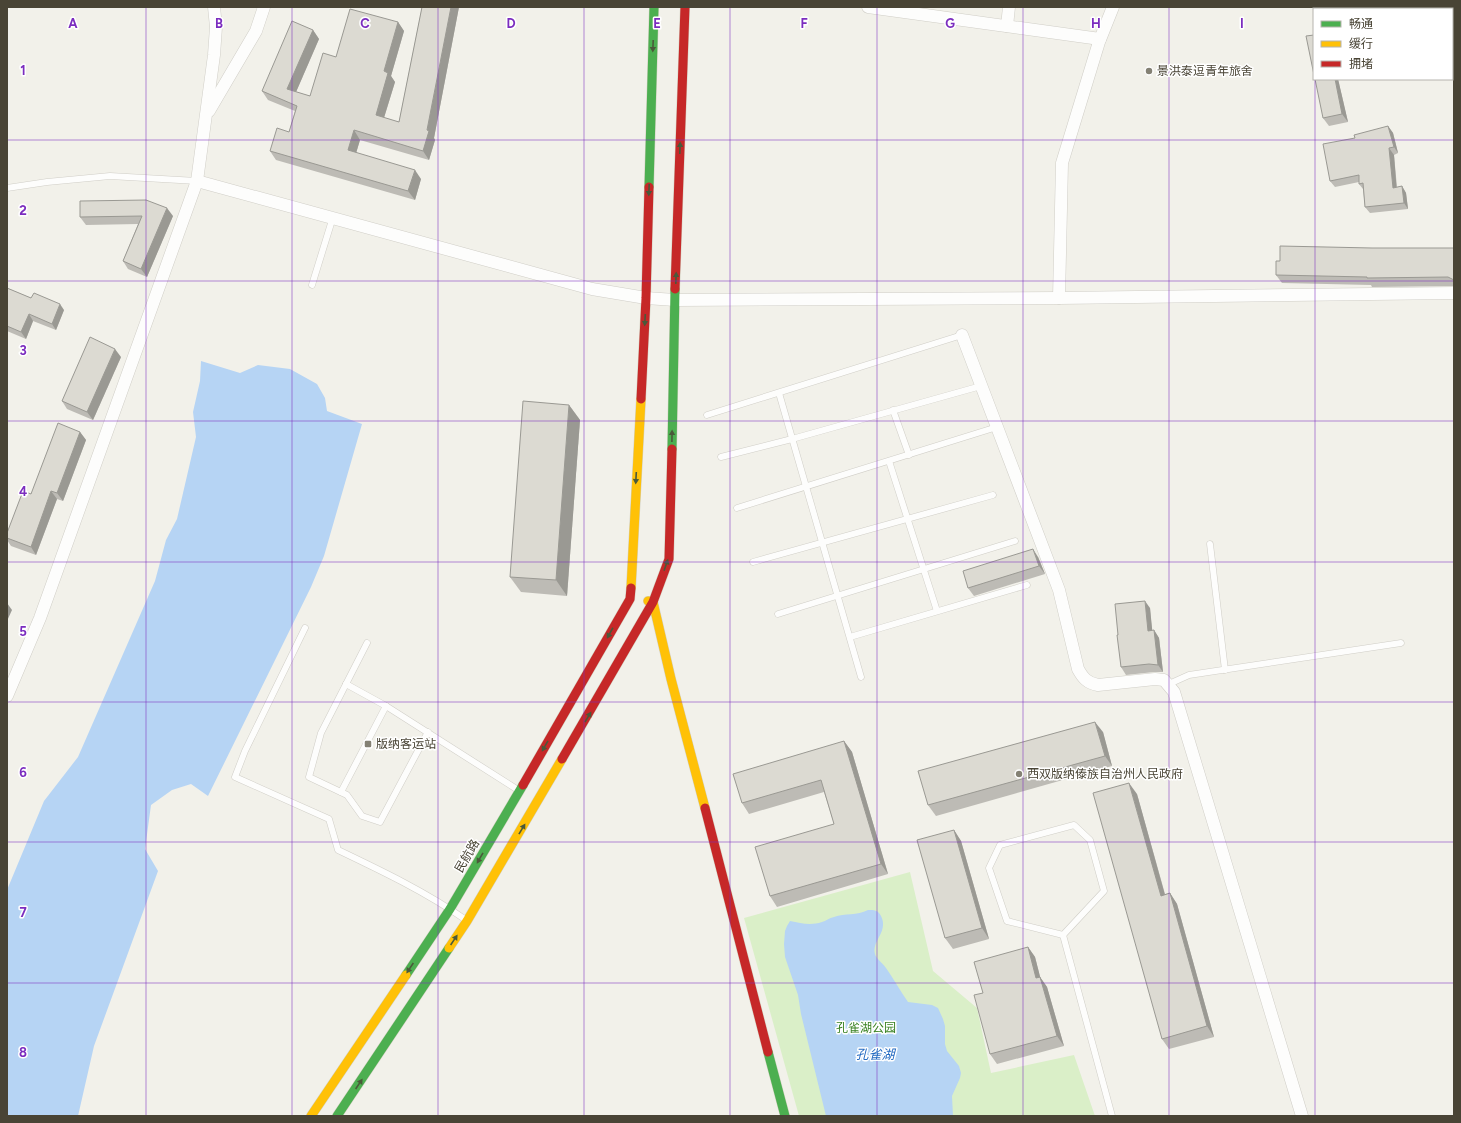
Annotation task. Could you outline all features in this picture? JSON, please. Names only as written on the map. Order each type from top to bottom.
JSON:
[{"type":"main road","points":[[653,602],[630,599],[646,298],[654,7]]},
{"type":"main road","points":[[337,1116],[467,921],[608,682],[653,602],[669,559],[675,300],[685,7]]},
{"type":"main road","name":"民航路","points":[[311,1116],[450,909],[630,599]]},
{"type":"main road","points":[[653,602],[671,679],[784,1116]]},
{"type":"street","points":[[7,696],[40,618],[197,181],[214,55],[216,27],[214,7]]},
{"type":"street","points":[[206,116],[256,31],[264,7]]},
{"type":"street","points":[[868,7],[1100,39]]},
{"type":"street","points":[[1007,26],[1009,7]]},
{"type":"street","points":[[1060,298],[1062,163],[1100,39],[1113,7]]},
{"type":"street","points":[[197,181],[592,288],[646,298],[675,300],[1060,298],[1454,293]]},
{"type":"street","points":[[962,335],[1059,590],[1078,669],[1082,676],[1089,683],[1098,684],[1155,679],[1164,680],[1169,684],[1174,692],[1302,1116]]},
{"type":"lane","points":[[7,188],[47,182],[110,176],[197,181]]},
{"type":"lane","points":[[312,285],[333,218]]},
{"type":"lane","points":[[707,415],[962,335]]},
{"type":"lane","points":[[721,457],[792,439],[981,386]]},
{"type":"lane","points":[[779,392],[861,678]]},
{"type":"lane","points":[[893,410],[909,455]]},
{"type":"lane","points":[[737,508],[997,428]]},
{"type":"lane","points":[[889,461],[937,611]]},
{"type":"lane","points":[[753,562],[993,495]]},
{"type":"lane","points":[[778,614],[1015,541]]},
{"type":"lane","points":[[1210,544],[1225,670]]},
{"type":"lane","points":[[850,637],[1027,585]]},
{"type":"lane","points":[[305,628],[245,751],[234,777],[329,818],[338,850],[385,873],[450,909],[467,921]]},
{"type":"lane","points":[[367,642],[320,733],[309,777],[347,795],[362,816],[380,822],[428,732]]},
{"type":"lane","points":[[1169,684],[1189,675],[1401,643]]},
{"type":"lane","points":[[346,684],[386,706],[519,791]]},
{"type":"lane","points":[[341,792],[386,706]]},
{"type":"lane","points":[[1074,825],[1090,840],[1104,891],[1063,934],[1007,921],[989,868],[1000,845],[1074,825]]},
{"type":"lane","points":[[1063,934],[1112,1116]]},
{"type":"green space","name":"孔雀湖公园","points":[[910,872],[933,971],[977,1008],[991,1073],[1074,1055],[1095,1116],[799,1116],[744,918]]},
{"type":"water","points":[[201,361],[240,373],[258,365],[290,369],[317,384],[325,398],[327,411],[362,424],[324,556],[311,587],[208,796],[191,784],[172,790],[151,805],[145,849],[158,871],[94,1046],[78,1116],[7,1116],[7,890],[44,801],[78,757],[155,581],[166,540],[177,519],[196,437],[193,412],[200,381]]},
{"type":"water","name":"孔雀湖","points":[[868,910],[877,911],[883,922],[882,932],[874,949],[877,958],[886,968],[908,1002],[932,1005],[938,1008],[943,1019],[947,1051],[959,1066],[961,1073],[952,1096],[953,1116],[826,1116],[801,1014],[798,995],[785,957],[785,931],[790,921],[813,924],[838,916],[860,913]]},
{"type":"building","points":[[422,7],[451,7],[427,130],[429,131],[423,151],[354,130],[348,150],[415,170],[408,191],[270,151],[277,128],[289,132],[297,106],[262,91],[292,21],[313,30],[287,89],[310,96],[323,53],[336,57],[350,9],[398,22],[384,71],[388,73],[376,115],[399,122]]},
{"type":"building","points":[[1371,7],[1388,7],[1388,8]]},
{"type":"building","points":[[1313,35],[1313,70],[1306,36]]},
{"type":"building","points":[[1315,80],[1335,80],[1342,114],[1323,118]]},
{"type":"building","points":[[1388,126],[1394,147],[1389,148],[1393,188],[1402,186],[1404,203],[1365,207],[1363,183],[1359,184],[1359,175],[1330,181],[1323,144],[1355,138],[1354,135]]},
{"type":"building","points":[[146,200],[167,208],[141,269],[123,261],[142,216],[80,217],[80,201]]},
{"type":"building","points":[[1280,246],[1454,248],[1454,280],[1448,277],[1367,278],[1276,275],[1276,261],[1280,261]]},
{"type":"building","points":[[7,288],[31,298],[34,293],[60,304],[52,324],[29,314],[21,332],[7,326]]},
{"type":"building","points":[[90,337],[115,349],[87,412],[62,401]]},
{"type":"building","points":[[523,401],[569,405],[556,580],[510,577]]},
{"type":"building","points":[[58,423],[80,432],[57,493],[51,491],[31,547],[7,538],[7,533],[23,491],[31,494]]},
{"type":"building","points":[[1033,549],[1039,566],[968,588],[963,571]]},
{"type":"building","points":[[1145,601],[1148,631],[1154,630],[1158,665],[1149,664],[1121,667],[1115,604]]},
{"type":"building","name":"西双版纳傣族自治州人民政府","points":[[1095,722],[1105,756],[928,805],[918,771]]},
{"type":"building","points":[[844,741],[881,864],[770,896],[755,847],[834,824],[821,780],[742,803],[733,774]]},
{"type":"building","points":[[1129,783],[1161,896],[1170,893],[1207,1026],[1162,1039],[1093,793]]},
{"type":"building","points":[[954,830],[982,928],[945,938],[917,840]]},
{"type":"building","points":[[1028,947],[1036,978],[1040,977],[1057,1036],[990,1054],[974,995],[983,993],[974,962]]},
{"type":"traffic: fast","points":[[649,187],[654,7]]},
{"type":"traffic: fast","points":[[672,449],[675,289]]},
{"type":"traffic: fast","points":[[406,975],[450,909],[523,785]]},
{"type":"traffic: fast","points":[[337,1116],[449,948]]},
{"type":"traffic: fast","points":[[768,1052],[785,1116]]},
{"type":"traffic: slow","points":[[631,588],[641,399]]},
{"type":"traffic: slow","points":[[648,601],[653,602],[671,679],[705,808]]},
{"type":"traffic: slow","points":[[449,948],[467,921],[562,759]]},
{"type":"traffic: slow","points":[[311,1116],[406,975]]},
{"type":"traffic: jam","points":[[675,289],[685,7]]},
{"type":"traffic: jam","points":[[641,399],[649,187]]},
{"type":"traffic: jam","points":[[562,759],[653,602],[669,559],[672,449]]},
{"type":"traffic: jam","points":[[523,785],[630,599],[631,588]]},
{"type":"traffic: jam","points":[[705,808],[768,1052]]},
{"type":"place","name":"景洪泰逗青年旅舍","points":[[1149,71]]},
{"type":"place","name":"版纳客运站","points":[[368,744]]},
{"type":"place","name":"西双版纳傣族自治州人民政府","points":[[1019,774]]}]
